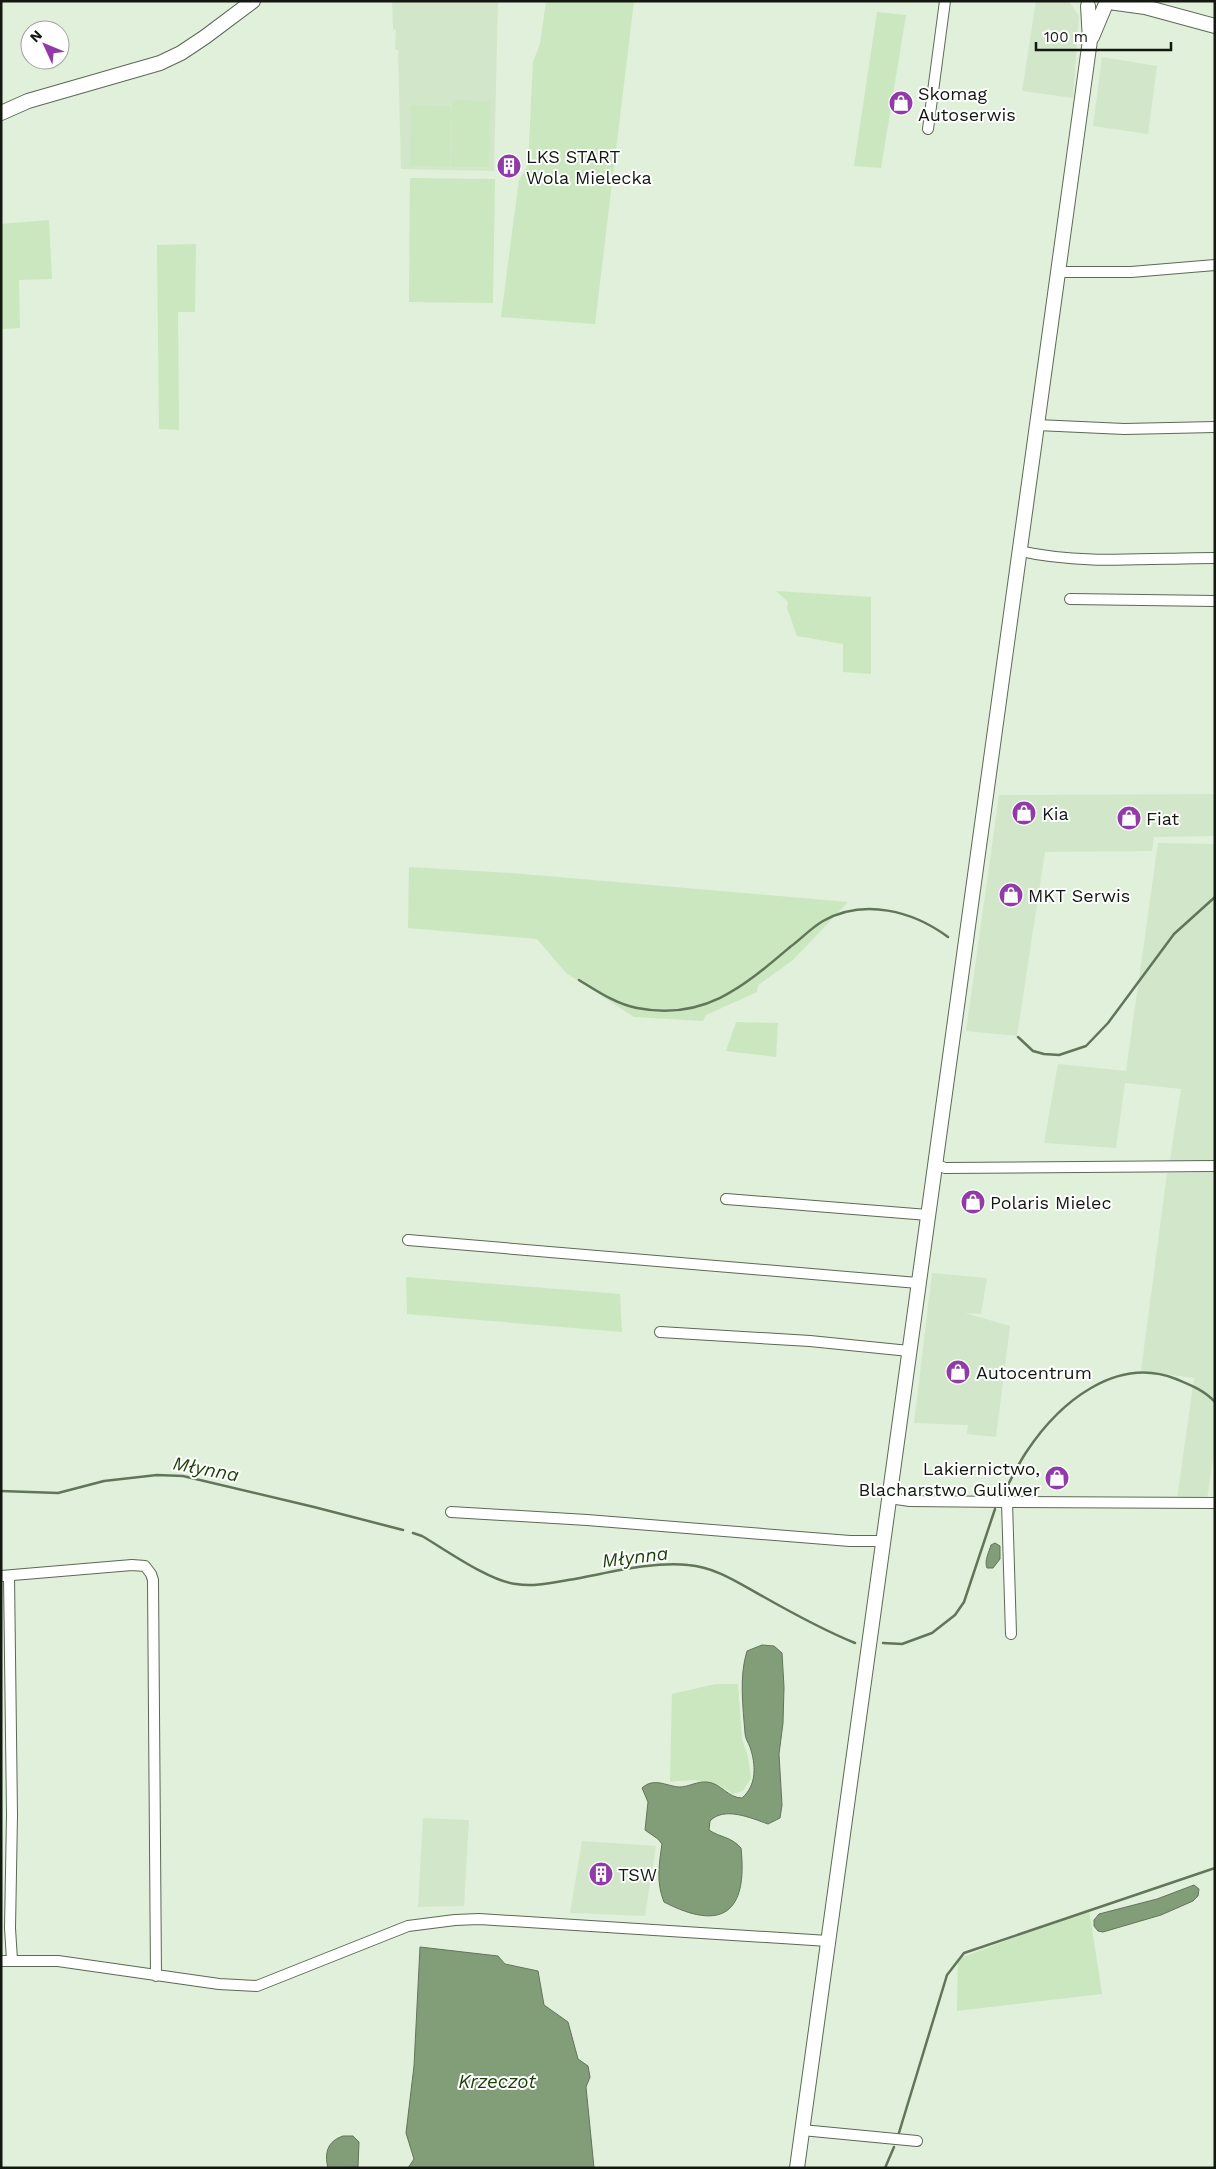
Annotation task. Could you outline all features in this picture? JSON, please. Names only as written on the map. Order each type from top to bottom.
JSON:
[{"type":"street","points":[[1,113],[28,101],[160,63],[181,53],[253,1]]},
{"type":"street","points":[[928,129],[945,1]]},
{"type":"street","points":[[1086,3],[1096,8],[1108,3],[1140,4],[1215,26]]},
{"type":"street","points":[[797,2168],[1090,40],[1086,3]]},
{"type":"street","points":[[1090,40],[1108,3]]},
{"type":"street","points":[[1058,272],[1131,272],[1215,265]]},
{"type":"street","points":[[1037,426],[1124,429],[1215,427]]},
{"type":"street","points":[[1020,552],[1043,557],[1215,558]]},
{"type":"street","points":[[1070,599],[1215,601]]},
{"type":"street","points":[[935,1164],[945,1168],[1215,1166]]},
{"type":"street","points":[[726,1198],[928,1215]]},
{"type":"street","points":[[408,1240],[918,1283]]},
{"type":"street","points":[[660,1332],[810,1341],[909,1351]]},
{"type":"street","points":[[889,1498],[910,1501],[1215,1503]]},
{"type":"street","points":[[1007,1502],[1010,1634]]},
{"type":"street","points":[[451,1512],[883,1542]]},
{"type":"street","points":[[12,1960],[10,1928],[12,1815],[5,1576],[132,1565],[145,1566],[153,1580],[156,1976]]},
{"type":"street","points":[[1,1961],[58,1961],[219,1984],[257,1986],[408,1926],[455,1920],[479,1919],[628,1927],[828,1941]]},
{"type":"street","points":[[802,2130],[917,2141]]},
{"type":"shaded area","points":[[392,1],[498,1],[494,171],[401,169],[398,50],[395,50],[396,30],[393,29]]},
{"type":"shaded area","points":[[546,1],[634,1],[595,324],[501,317],[519,180],[528,165],[533,62],[540,44]]},
{"type":"shaded area","points":[[1036,1],[1069,1],[1079,16],[1073,98],[1022,91]]},
{"type":"shaded area","points":[[877,12],[906,15],[881,168],[854,166]]},
{"type":"shaded area","points":[[1102,57],[1157,66],[1148,134],[1093,126]]},
{"type":"shaded area","points":[[452,100],[490,101],[489,167],[451,167]]},
{"type":"shaded area","points":[[411,105],[451,106],[450,167],[410,166]]},
{"type":"shaded area","points":[[410,178],[495,179],[493,303],[409,302]]},
{"type":"shaded area","points":[[49,220],[52,279],[19,280],[20,328],[1,329],[1,224]]},
{"type":"shaded area","points":[[196,244],[195,312],[178,312],[179,430],[159,429],[157,245]]},
{"type":"shaded area","points":[[776,591],[871,597],[871,674],[843,672],[843,644],[797,636],[787,608],[788,602]]},
{"type":"shaded area","points":[[1215,794],[1215,836],[1154,837],[1152,851],[1045,852],[1017,1036],[966,1031],[999,795]]},
{"type":"shaded area","points":[[1158,843],[1215,844],[1215,1166],[1169,1166],[1181,1089],[1125,1083],[1116,1148],[1044,1143],[1058,1064],[1126,1071]]},
{"type":"shaded area","points":[[409,867],[511,873],[848,902],[793,960],[758,985],[757,992],[706,1015],[703,1021],[634,1017],[566,973],[537,939],[408,928]]},
{"type":"shaded area","points":[[736,1022],[778,1023],[776,1057],[726,1051]]},
{"type":"shaded area","points":[[1215,1172],[1215,1446],[1207,1499],[1177,1499],[1194,1378],[1141,1371],[1167,1173]]},
{"type":"shaded area","points":[[932,1273],[987,1278],[981,1314],[965,1313],[1010,1326],[996,1437],[967,1434],[968,1425],[914,1423]]},
{"type":"shaded area","points":[[406,1277],[620,1294],[622,1332],[407,1314]]},
{"type":"shaded area","points":[[716,1684],[738,1684],[742,1739],[748,1757],[751,1778],[743,1791],[733,1794],[710,1782],[688,1780],[670,1782],[672,1694]]},
{"type":"shaded area","points":[[423,1818],[469,1820],[464,1906],[418,1907]]},
{"type":"shaded area","points":[[582,1841],[656,1846],[645,1916],[570,1913]]},
{"type":"shaded area","points":[[1089,1909],[1102,1994],[957,2011],[958,1959]]},
{"type":"water","points":[[995,1543],[1000,1546],[1000,1559],[993,1568],[987,1568],[988,1554],[991,1545]]},
{"type":"water","points":[[762,1645],[774,1646],[782,1653],[784,1687],[783,1723],[779,1754],[782,1805],[780,1818],[768,1824],[746,1816],[723,1814],[710,1821],[709,1830],[733,1841],[741,1848],[742,1870],[740,1888],[735,1902],[727,1911],[716,1915],[701,1915],[684,1911],[664,1902],[661,1895],[659,1866],[662,1844],[645,1830],[648,1802],[642,1788],[651,1783],[679,1787],[707,1782],[716,1785],[733,1796],[742,1798],[747,1793],[753,1781],[754,1768],[752,1754],[745,1735],[742,1692],[743,1671],[747,1651]]},
{"type":"water","points":[[1194,1885],[1199,1889],[1198,1896],[1193,1901],[1161,1915],[1103,1932],[1098,1931],[1094,1926],[1094,1920],[1099,1914],[1157,1899]]},
{"type":"water","name":"Krzeczot","points":[[420,1947],[498,1956],[505,1964],[538,1971],[544,2005],[568,2022],[578,2059],[588,2066],[590,2077],[586,2087],[594,2168],[408,2168],[414,2159],[406,2133],[414,2066]]},
{"type":"water","points":[[343,2136],[353,2136],[359,2142],[358,2167],[328,2168],[328,2148],[334,2141]]},
{"type":"waterway","points":[[1018,1037],[1033,1051],[1044,1054],[1059,1055],[1086,1046],[1108,1023],[1174,934],[1215,897]]},
{"type":"waterway","points":[[579,980],[607,997],[629,1006],[661,1011],[683,1010],[702,1005],[739,987],[814,927],[839,914],[871,909],[904,914],[919,920],[948,937]]},
{"type":"waterway","name":"Młynna","points":[[1003,1494],[1027,1451],[1055,1416],[1091,1388],[1111,1379],[1132,1373],[1154,1373],[1192,1386],[1202,1391],[1215,1402]]},
{"type":"waterway","name":"Młynna","points":[[1,1491],[58,1493],[104,1481],[157,1475],[183,1476],[403,1530]]},
{"type":"waterway","name":"Młynna","points":[[883,1643],[902,1644],[932,1633],[955,1615],[964,1602],[995,1509]]},
{"type":"waterway","name":"Młynna","points":[[413,1533],[422,1536],[493,1577],[505,1582],[522,1585],[549,1583],[644,1566],[674,1564],[698,1566],[728,1577],[809,1622],[855,1643]]},
{"type":"waterway","points":[[898,2136],[947,1975],[964,1953],[1215,1868]]},
{"type":"waterway","points":[[885,2168],[894,2147]]},
{"type":"place","name":"Skomag Autoserwis","points":[[901,103]]},
{"type":"place","name":"LKS START Wola Mielecka","points":[[509,166]]},
{"type":"place","name":"Kia","points":[[1024,813]]},
{"type":"place","name":"Fiat","points":[[1129,818]]},
{"type":"place","name":"MKT Serwis","points":[[1011,895]]},
{"type":"place","name":"Polaris Mielec","points":[[973,1202]]},
{"type":"place","name":"Autocentrum","points":[[958,1372]]},
{"type":"place","name":"Lakiernictwo, Blacharstwo Guliwer","points":[[1057,1478]]},
{"type":"place","name":"TSW","points":[[601,1874]]}]
